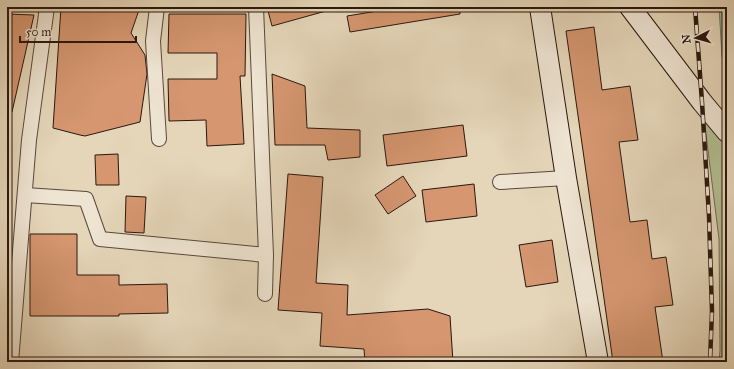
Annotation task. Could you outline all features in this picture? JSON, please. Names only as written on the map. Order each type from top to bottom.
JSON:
[{"type":"street","points":[[11,362],[29,140],[47,7]]},
{"type":"street","points":[[157,7],[153,41],[159,139]]},
{"type":"street","points":[[256,7],[266,255],[265,294]]},
{"type":"street","points":[[630,7],[702,102],[727,132]]},
{"type":"street","points":[[541,8],[566,178],[598,362]]},
{"type":"street","points":[[500,182],[566,178]]},
{"type":"street","points":[[25,195],[86,199],[100,239],[266,255]]},
{"type":"shaded area","points":[[702,102],[727,132],[727,362],[719,362],[719,239]]},
{"type":"water","points":[[719,7],[727,7],[727,83],[722,56]]},
{"type":"building","points":[[61,7],[140,7],[131,33],[145,55],[147,74],[140,122],[85,136],[53,128]]},
{"type":"building","points":[[267,7],[325,7],[326,11],[272,26]]},
{"type":"building","points":[[402,7],[460,7],[460,14],[350,32],[347,16]]},
{"type":"building","points":[[7,14],[34,15],[12,112],[7,111]]},
{"type":"building","points":[[169,14],[246,14],[245,76],[240,76],[244,144],[207,146],[206,120],[169,121],[168,79],[217,79],[217,53],[168,53]]},
{"type":"building","points":[[594,27],[602,90],[630,86],[638,140],[619,142],[630,222],[647,220],[652,259],[666,257],[673,305],[655,307],[663,362],[613,362],[566,31]]},
{"type":"building","points":[[272,74],[305,86],[307,128],[360,130],[360,157],[328,160],[325,145],[275,145]]},
{"type":"building","points":[[463,125],[467,156],[387,166],[383,135]]},
{"type":"building","points":[[118,154],[119,185],[96,185],[95,155]]},
{"type":"building","points":[[288,174],[323,177],[316,283],[348,285],[347,315],[428,309],[450,316],[453,362],[365,362],[364,349],[320,346],[322,313],[278,310]]},
{"type":"building","points":[[403,176],[416,196],[388,214],[375,195]]},
{"type":"building","points":[[474,184],[477,216],[426,222],[422,190]]},
{"type":"building","points":[[126,196],[146,197],[144,233],[125,232]]},
{"type":"building","points":[[30,234],[77,234],[77,275],[119,275],[119,285],[167,284],[168,313],[119,314],[119,316],[30,316]]},
{"type":"building","points":[[552,240],[558,282],[526,287],[519,245]]},
{"type":"railway","points":[[695,7],[709,216],[712,311],[710,362]]}]
